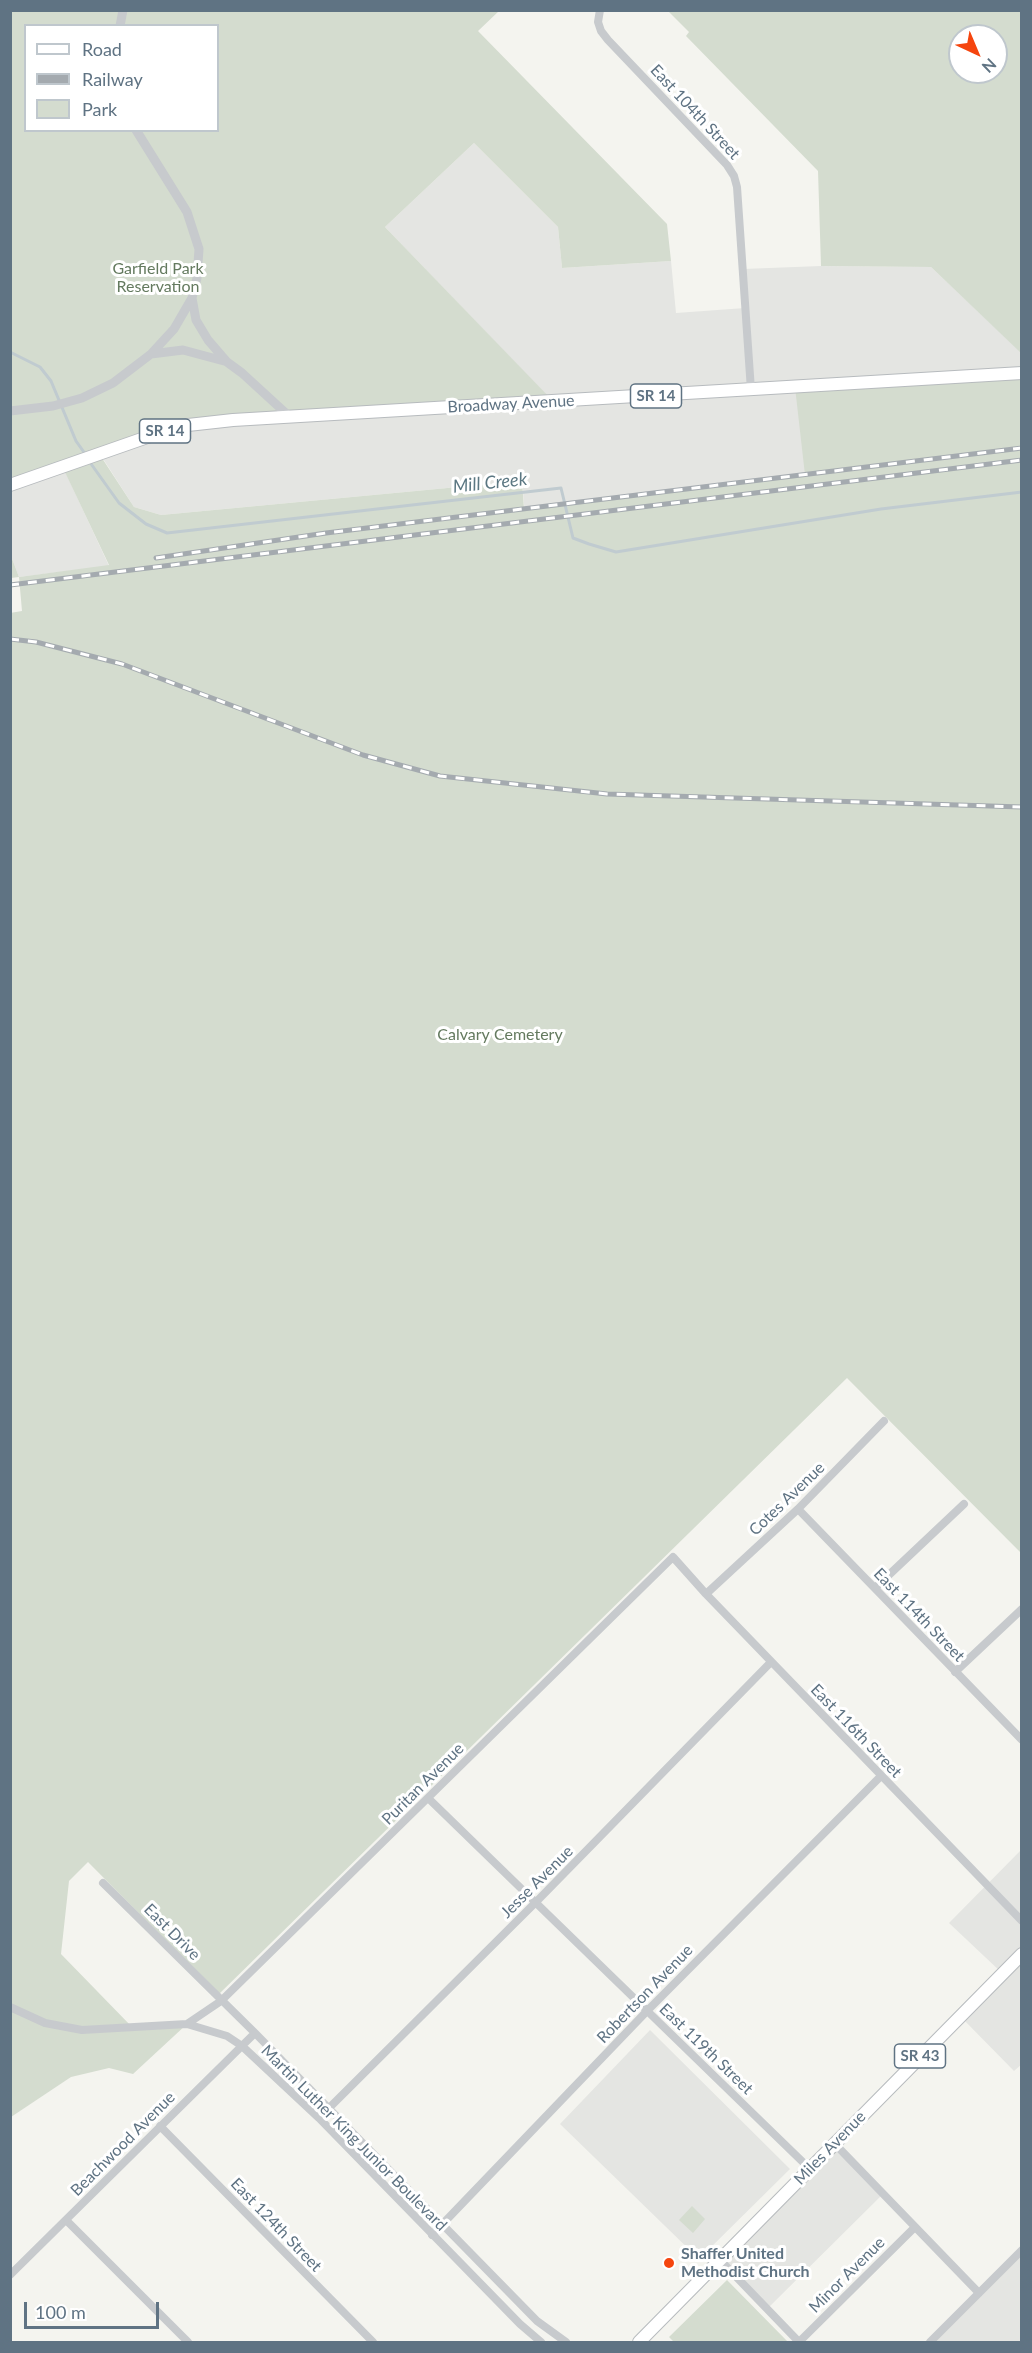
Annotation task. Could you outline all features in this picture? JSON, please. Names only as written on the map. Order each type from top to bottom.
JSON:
[{"type":"main road","name":"Broadway Avenue","points":[[10,485],[179,426],[233,420],[1022,373]]},
{"type":"main road","name":"Miles Avenue","points":[[639,2343],[1022,1954]]},
{"type":"street","name":"East 104th Street","points":[[600,10],[598,22],[601,31],[727,165],[734,176],[737,187],[751,390]]},
{"type":"street","points":[[10,411],[67,403],[113,383],[151,354],[174,329],[192,298],[197,278],[199,249],[187,213],[137,132]]},
{"type":"street","points":[[192,298],[196,320],[208,340],[227,362],[290,417]]},
{"type":"street","points":[[151,354],[183,350],[227,362]]},
{"type":"street","name":"Cotes Avenue","points":[[706,1594],[798,1509],[884,1421]]},
{"type":"street","points":[[875,1588],[964,1504]]},
{"type":"street","name":"East 114th Street","points":[[798,1509],[1022,1740]]},
{"type":"street","name":"East 116th Street","points":[[674,1557],[771,1662],[1022,1921]]},
{"type":"street","name":"Puritan Avenue","points":[[187,2024],[221,2001],[674,1557]]},
{"type":"street","points":[[955,1672],[1022,1609]]},
{"type":"street","name":"Jesse Avenue","points":[[319,2118],[537,1901],[771,1662]]},
{"type":"street","name":"Robertson Avenue","points":[[432,2235],[647,2011],[881,1776]]},
{"type":"street","name":"East 119th Street","points":[[428,1798],[537,1901],[810,2169]]},
{"type":"street","name":"East Drive","points":[[103,1883],[221,2001]]},
{"type":"street","name":"Martin Luther King Junior Boulevard","points":[[221,2001],[537,2321],[566,2343]]},
{"type":"street","name":"Martin Luther King Junior Boulevard","points":[[10,2007],[45,2023],[82,2030],[187,2024],[227,2037],[242,2046],[319,2118],[541,2343]]},
{"type":"street","name":"Beachwood Avenue","points":[[10,2275],[255,2033]]},
{"type":"street","name":"East 124th Street","points":[[160,2126],[373,2343]]},
{"type":"street","points":[[835,2144],[979,2293]]},
{"type":"street","points":[[66,2220],[188,2343]]},
{"type":"street","name":"Minor Avenue","points":[[799,2342],[915,2227]]},
{"type":"street","points":[[930,2343],[1022,2250]]},
{"type":"street","points":[[720,2260],[799,2342]]},
{"type":"shaded area","points":[[474,143],[558,227],[562,268],[671,261],[676,313],[745,308],[743,269],[821,266],[931,267],[1021,352],[1021,373],[972,460],[525,515],[522,481],[161,515],[134,507],[100,454],[179,426],[551,400],[385,227]]},
{"type":"shaded area","points":[[63,467],[109,566],[19,577],[11,556],[11,487]]},
{"type":"shaded area","points":[[1021,1850],[1022,2064],[1014,2071],[960,2016],[1002,1973],[949,1923]]},
{"type":"shaded area","points":[[650,2030],[790,2169],[699,2259],[560,2124]]},
{"type":"shaded area","points":[[835,2144],[883,2194],[767,2309],[720,2260]]},
{"type":"shaded area","points":[[1021,2250],[1021,2342],[930,2342]]},
{"type":"green space","name":"Calvary Cemetery","points":[[10,11],[499,11],[478,31],[667,224],[671,261],[562,268],[558,227],[474,143],[385,227],[552,400],[179,426],[100,455],[134,507],[161,515],[522,481],[524,509],[805,475],[795,387],[1022,373],[1021,1553],[847,1378],[219,1994],[88,1862],[69,1881],[61,1954],[132,2027],[187,2024],[133,2074],[109,2068],[71,2077],[11,2117],[10,613],[22,611],[19,577],[109,565],[63,468],[11,487]]},
{"type":"green space","points":[[668,11],[1021,11],[1021,353],[931,267],[821,266],[818,171],[686,36],[689,32]]},
{"type":"green space","points":[[11,556],[19,577],[11,578]]},
{"type":"green space","points":[[692,2206],[705,2219],[693,2233],[679,2220]]},
{"type":"green space","points":[[727,2280],[788,2342],[674,2342],[669,2337]]},
{"type":"waterway","name":"Mill Creek","points":[[10,352],[40,367],[51,381],[76,441],[86,455]]},
{"type":"waterway","name":"Mill Creek","points":[[89,461],[119,503],[146,524],[167,533],[561,488],[573,538],[616,552],[881,509],[1022,492]]},
{"type":"railway","points":[[156,558],[326,533],[1022,448]]},
{"type":"railway","points":[[10,585],[1022,460]]},
{"type":"railway","points":[[10,639],[36,642],[122,664],[363,755],[440,776],[607,794],[1022,807]]},
{"type":"place","name":"Shaffer United Methodist Church","points":[[669,2263]]},
{"type":"park label","name":"Garfield Park Reservation","points":[[158,278]]}]
